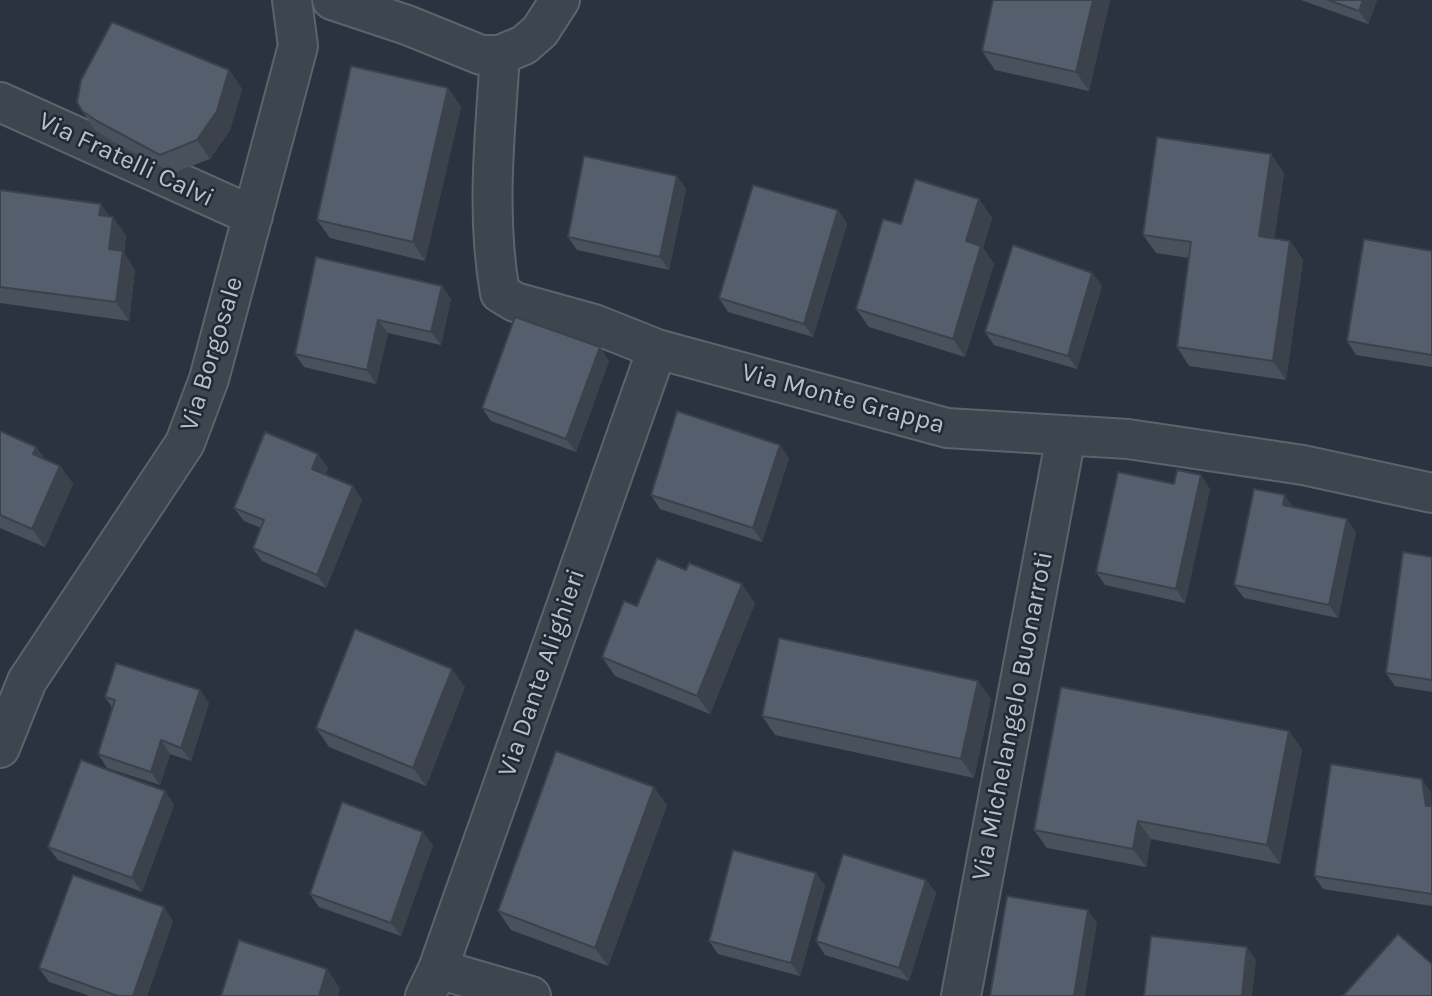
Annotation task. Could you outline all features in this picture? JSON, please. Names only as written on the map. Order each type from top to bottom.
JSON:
[{"type":"street","name":"Via Borgosale","points":[[0,748],[27,681],[186,443],[209,379],[299,46],[292,0]]},
{"type":"street","points":[[332,0],[481,55],[500,55],[524,45],[540,31],[560,0]]},
{"type":"street","name":"Via Monte Grappa","points":[[500,55],[491,182],[500,293],[515,302],[594,324],[656,349],[947,428],[1128,439],[1303,465],[1432,493]]},
{"type":"street","name":"Via Fratelli Calvi","points":[[0,102],[253,216]]},
{"type":"street","name":"Via Dante Alighieri","points":[[432,983],[656,349]]},
{"type":"street","name":"Via Michelangelo Buonarroti","points":[[961,996],[1066,436]]},
{"type":"street","points":[[432,983],[531,996]]},
{"type":"building","points":[[993,0],[1093,0],[1076,72],[982,51]]},
{"type":"building","points":[[1328,0],[1363,0],[1359,11]]},
{"type":"building","points":[[112,22],[229,70],[217,111],[197,140],[160,155],[82,111],[77,102],[81,80]]},
{"type":"building","points":[[351,66],[448,88],[413,242],[317,220]]},
{"type":"building","points":[[1157,137],[1271,154],[1259,236],[1290,241],[1273,361],[1177,347],[1191,242],[1143,235]]},
{"type":"building","points":[[584,156],[677,176],[660,257],[568,237]]},
{"type":"building","points":[[915,179],[979,199],[966,241],[981,246],[953,339],[856,309],[883,219],[901,224]]},
{"type":"building","points":[[753,185],[838,210],[804,324],[719,298]]},
{"type":"building","points":[[0,190],[101,204],[99,215],[113,217],[109,249],[123,251],[116,302],[0,287]]},
{"type":"building","points":[[1364,239],[1432,251],[1432,355],[1347,341]]},
{"type":"building","points":[[1013,245],[1092,273],[1068,356],[985,332]]},
{"type":"building","points":[[316,257],[442,286],[431,332],[378,320],[367,370],[295,354]]},
{"type":"building","points":[[515,317],[600,347],[566,439],[482,408]]},
{"type":"building","points":[[677,411],[780,445],[753,528],[651,495]]},
{"type":"building","points":[[0,431],[36,447],[33,454],[60,466],[32,529],[0,515]]},
{"type":"building","points":[[265,432],[318,454],[312,469],[353,486],[317,575],[253,548],[264,520],[234,508]]},
{"type":"building","points":[[1177,470],[1201,475],[1176,589],[1096,572],[1118,472],[1174,484]]},
{"type":"building","points":[[1254,489],[1285,495],[1283,505],[1347,519],[1329,605],[1234,585]]},
{"type":"building","points":[[1403,552],[1432,557],[1432,680],[1386,673]]},
{"type":"building","points":[[657,558],[686,570],[689,563],[742,584],[697,696],[602,657],[624,601],[637,606]]},
{"type":"building","points":[[355,629],[452,669],[413,768],[316,728]]},
{"type":"building","points":[[779,638],[978,681],[961,759],[762,716]]},
{"type":"building","points":[[116,663],[200,690],[181,748],[161,740],[151,772],[98,754],[115,700],[105,697]]},
{"type":"building","points":[[1061,687],[1289,731],[1267,845],[1138,821],[1133,849],[1034,830]]},
{"type":"building","points":[[556,751],[654,787],[595,948],[498,911]]},
{"type":"building","points":[[81,760],[165,791],[132,878],[48,847]]},
{"type":"building","points":[[1331,764],[1422,779],[1426,806],[1432,806],[1432,894],[1314,876]]},
{"type":"building","points":[[342,802],[423,832],[391,923],[310,894]]},
{"type":"building","points":[[733,850],[816,873],[791,963],[709,941]]},
{"type":"building","points":[[843,854],[926,880],[899,968],[816,941]]},
{"type":"building","points":[[73,875],[164,907],[133,996],[118,996],[39,968]]},
{"type":"building","points":[[1007,896],[1088,910],[1074,996],[990,996]]},
{"type":"building","points":[[1398,934],[1432,964],[1432,996],[1343,996]]},
{"type":"building","points":[[1151,936],[1247,947],[1242,996],[1144,996]]},
{"type":"building","points":[[239,940],[327,969],[319,996],[221,996]]}]
